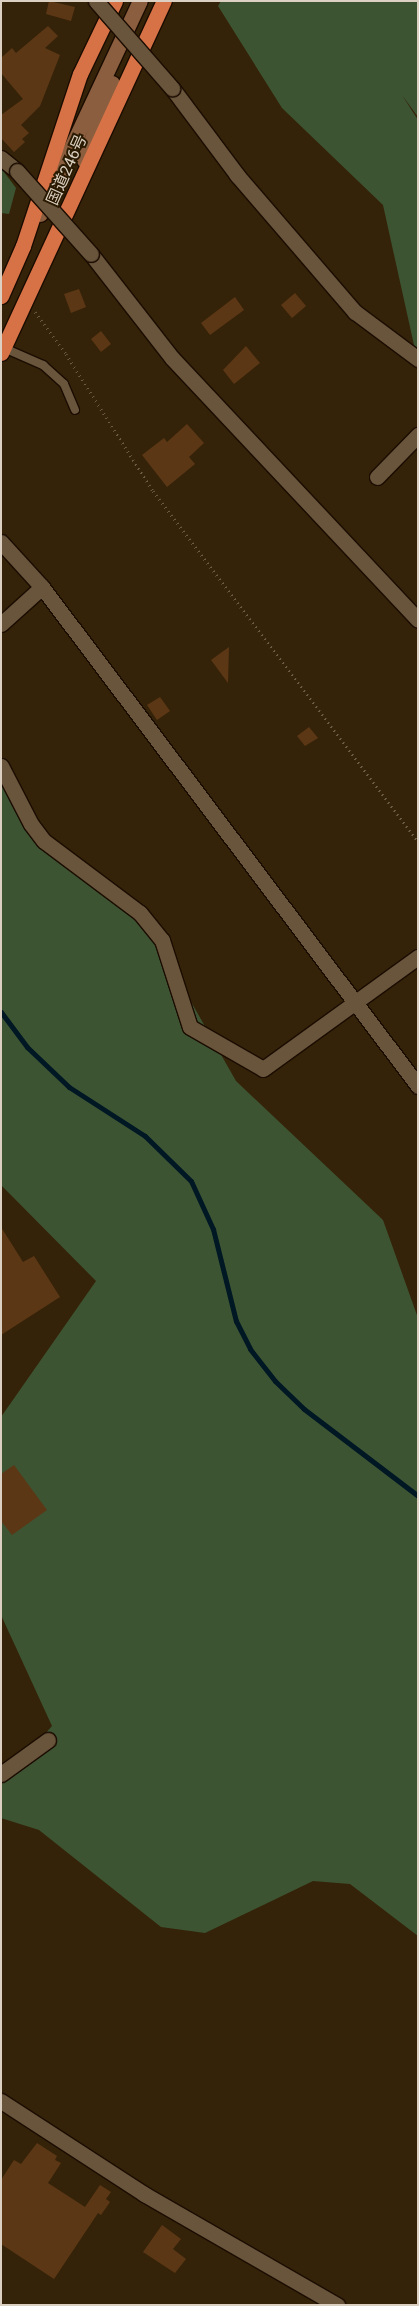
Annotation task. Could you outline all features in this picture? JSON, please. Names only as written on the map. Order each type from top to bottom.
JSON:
[{"type":"highway","name":"国道246号","points":[[1,296],[24,246],[80,74],[115,1]]},
{"type":"highway","name":"国道246号","points":[[2,350],[25,298],[53,244],[164,1]]},
{"type":"street","points":[[96,1],[172,88],[237,175],[355,312],[418,359]]},
{"type":"street","points":[[24,246],[141,1]]},
{"type":"street","points":[[53,244],[141,1]]},
{"type":"street","points":[[1,158],[17,171],[91,254],[172,358],[418,620]]},
{"type":"street","points":[[377,477],[418,435]]},
{"type":"street","points":[[1,542],[42,587],[418,1086]]},
{"type":"street","points":[[1,624],[42,587]]},
{"type":"street","points":[[1,766],[31,824],[44,841],[140,913],[162,940],[190,1027],[263,1069],[357,1003],[418,957]]},
{"type":"street","points":[[1,1774],[48,1740]]},
{"type":"street","points":[[1,2100],[144,2194],[337,2305]]},
{"type":"lane","points":[[2,350],[43,365],[64,384],[75,410]]},
{"type":"path","points":[[25,298],[66,354],[153,492],[418,842]]},
{"type":"green space","points":[[221,1],[418,1],[418,117],[402,95],[418,120],[418,350],[414,345],[383,205],[282,108],[218,6]]},
{"type":"green space","points":[[1,168],[16,188],[9,214],[1,213]]},
{"type":"green space","points":[[1,767],[35,829],[152,933],[236,1081],[383,1220],[418,1318],[418,1936],[350,1884],[313,1881],[205,1933],[161,1927],[39,1830],[1,1818],[1,1784],[52,1726],[1,1615],[1,1417],[96,1281],[1,1185]]},
{"type":"building","points":[[49,1],[75,7],[71,21],[46,14]]},
{"type":"building","points":[[48,26],[58,36],[45,48],[60,55],[40,106],[21,125],[29,133],[22,139],[25,142],[14,152],[1,138],[1,115],[23,99],[1,73],[1,58],[12,48],[16,53]]},
{"type":"building","points":[[79,289],[86,307],[71,313],[64,294]]},
{"type":"building","points":[[295,293],[306,306],[292,318],[281,305]]},
{"type":"building","points":[[235,297],[244,310],[210,335],[201,323]]},
{"type":"building","points":[[101,331],[111,344],[101,352],[91,339]]},
{"type":"building","points":[[246,346],[260,363],[234,384],[223,370]]},
{"type":"building","points":[[187,424],[204,443],[189,457],[195,464],[167,487],[142,455],[164,438],[167,442]]},
{"type":"building","points":[[229,647],[228,683],[211,660]]},
{"type":"building","points":[[160,697],[170,711],[157,720],[147,705]]},
{"type":"building","points":[[309,727],[318,738],[305,746],[297,736]]},
{"type":"building","points":[[1,1227],[23,1262],[34,1256],[60,1297],[1,1335]]},
{"type":"building","points":[[14,1465],[47,1510],[12,1535],[1,1521],[1,1474]]},
{"type":"building","points":[[37,2143],[57,2156],[55,2160],[61,2163],[48,2183],[85,2207],[100,2185],[111,2192],[106,2199],[110,2202],[101,2215],[98,2213],[54,2279],[1,2244],[1,2180],[14,2160],[21,2164]]},
{"type":"building","points":[[162,2225],[181,2239],[173,2249],[186,2259],[175,2273],[143,2252]]},
{"type":"waterway","points":[[1,1012],[27,1047],[69,1087],[145,1136],[191,1181],[213,1229],[236,1321],[250,1349],[275,1381],[304,1409],[418,1496]]}]
